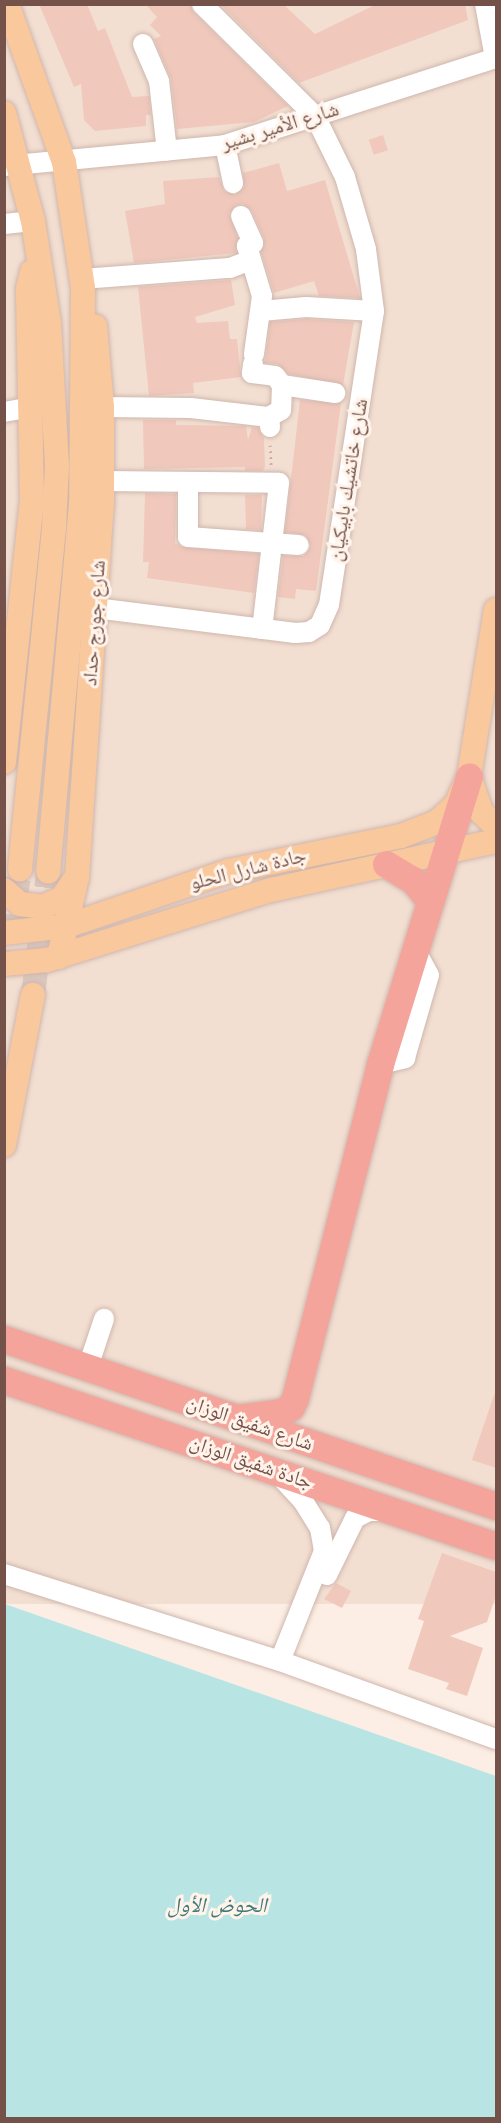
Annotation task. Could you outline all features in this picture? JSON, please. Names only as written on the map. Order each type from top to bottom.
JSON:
[{"type":"highway","points":[[237,1418],[281,1413],[291,1407],[295,1398],[380,1064],[416,951],[429,900],[448,852],[470,776]]},
{"type":"highway","points":[[386,864],[413,880],[429,900]]},
{"type":"highway","name":"شارع شفيق الوزان","points":[[4,1339],[496,1506]]},
{"type":"highway","name":"جادة شفيق الوزان","points":[[4,1380],[496,1546]]},
{"type":"main road","name":"شارع جورج حداد","points":[[7,4],[64,162],[83,284],[95,324],[102,407],[102,481],[95,608],[76,877],[59,957]]},
{"type":"main road","points":[[4,113],[12,166],[33,221],[49,323],[57,465],[54,528],[20,869]]},
{"type":"main road","points":[[4,762],[7,717],[32,501],[28,289],[37,248]]},
{"type":"main road","name":"شارع جورج حداد","points":[[48,872],[81,504],[83,284]]},
{"type":"main road","points":[[496,610],[470,776],[482,813],[496,826]]},
{"type":"main road","name":"جادة شارل الحلو","points":[[4,933],[67,926],[229,871],[415,832],[452,810],[470,776]]},
{"type":"main road","name":"جادة شارل الحلو","points":[[4,964],[59,957],[215,905],[386,864],[496,841]]},
{"type":"main road","points":[[4,890],[20,904],[43,907],[62,898],[76,877]]},
{"type":"main road","points":[[4,1146],[33,995]]},
{"type":"street","name":"شارع خاتشيك بابيكيان","points":[[95,608],[262,629],[309,632],[325,618],[374,311],[357,212],[334,151],[315,116],[202,4]]},
{"type":"street","points":[[485,4],[496,58]]},
{"type":"street","points":[[143,44],[159,81],[167,151]]},
{"type":"street","name":"شارع الأمير بشير","points":[[12,166],[225,145],[496,58]]},
{"type":"street","points":[[225,145],[233,183]]},
{"type":"street","points":[[241,216],[253,243],[247,246],[261,296],[252,373],[274,376],[282,385],[335,393]]},
{"type":"street","points":[[4,224],[33,221]]},
{"type":"street","points":[[83,284],[230,268],[251,260]]},
{"type":"street","points":[[261,310],[306,307],[374,311]]},
{"type":"street","points":[[102,407],[191,408],[269,423],[281,410],[282,385]]},
{"type":"street","points":[[4,412],[32,407]]},
{"type":"street","points":[[102,481],[279,483],[262,629]]},
{"type":"street","points":[[188,482],[188,537],[299,545]]},
{"type":"street","points":[[88,1367],[104,1319]]},
{"type":"street","points":[[274,1470],[303,1501],[320,1528],[324,1551],[280,1661]]},
{"type":"street","points":[[280,1661],[355,1518],[369,1511],[395,1511]]},
{"type":"street","points":[[4,1574],[280,1661],[496,1739]]},
{"type":"path","points":[[269,423],[272,483]]},
{"type":"shaded area","points":[[5,5],[496,5],[496,1604],[5,1604]]},
{"type":"water","name":"الحوض الأول","points":[[5,1604],[496,1776],[496,2118],[5,2118]]},
{"type":"building","points":[[39,4],[87,4],[98,31],[105,28],[132,97],[149,96],[151,115],[146,115],[146,126],[95,131],[84,120],[81,84],[74,87]]},
{"type":"building","points":[[145,4],[190,4],[194,13],[288,106],[254,122],[177,129],[171,79],[154,39],[161,36],[150,25],[157,17]]},
{"type":"building","points":[[220,4],[283,4],[315,34],[377,4],[465,4],[468,20],[299,83]]},
{"type":"building","points":[[383,135],[388,150],[374,155],[369,140]]},
{"type":"building","points":[[279,163],[287,191],[325,180],[360,298],[319,296],[314,281],[274,293],[261,251],[264,238],[252,211],[243,204],[236,205],[229,214],[238,238],[236,253],[134,263],[125,211],[165,204],[163,181],[219,177],[224,191],[235,195],[244,187],[243,173]]},
{"type":"building","points":[[231,280],[235,305],[195,317],[197,323],[228,321],[230,339],[237,339],[241,377],[193,383],[194,393],[149,396],[138,287]]},
{"type":"building","points":[[306,319],[354,322],[343,385],[289,374],[277,364],[265,363],[270,322]]},
{"type":"building","points":[[300,400],[341,403],[316,591],[296,589],[295,599],[278,597],[283,556],[304,556],[311,546],[305,535],[285,532]]},
{"type":"building","points":[[143,420],[176,420],[176,425],[246,426],[248,440],[252,427],[258,428],[264,438],[265,467],[262,471],[245,471],[245,467],[144,469]]},
{"type":"building","points":[[145,493],[176,494],[175,543],[182,547],[259,554],[254,593],[147,578],[149,562],[143,562]]},
{"type":"building","points":[[245,495],[262,495],[261,530],[246,529]]},
{"type":"building","points":[[494,1395],[496,1395],[496,1468],[472,1460]]},
{"type":"building","points":[[442,1553],[496,1572],[496,1595],[487,1622],[450,1636],[483,1648],[467,1696],[446,1689],[449,1683],[408,1669],[424,1621],[418,1619]]},
{"type":"building","points":[[336,1583],[351,1591],[342,1608],[324,1599]]},
{"type":"tunnel","points":[[4,974],[20,869]]},
{"type":"tunnel","points":[[33,995],[48,872]]}]
